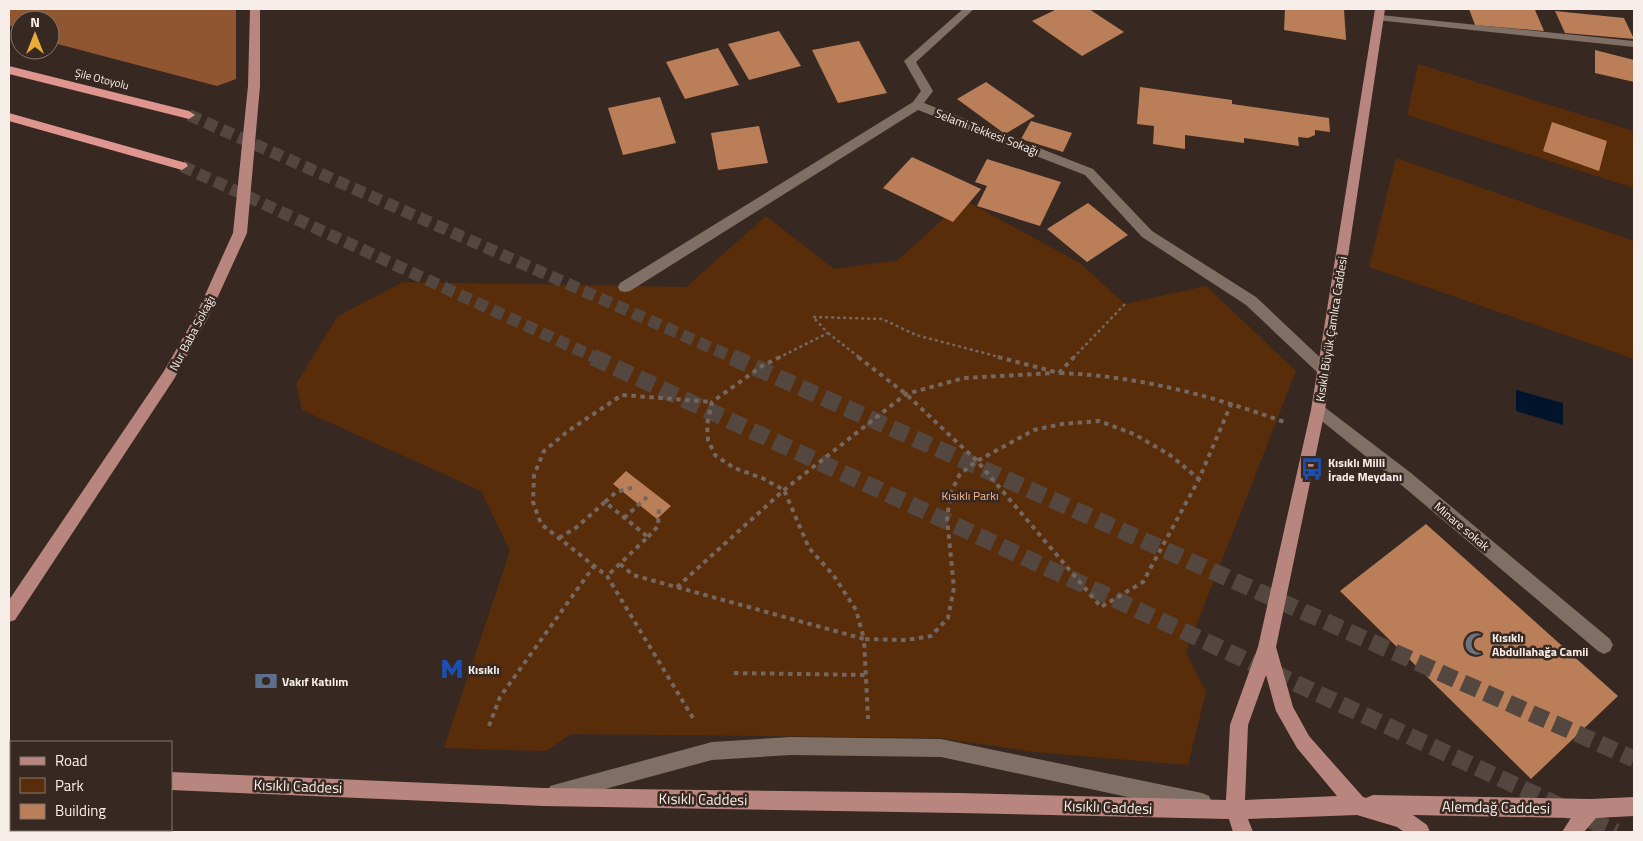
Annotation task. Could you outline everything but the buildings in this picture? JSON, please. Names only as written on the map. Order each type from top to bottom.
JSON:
[{"type":"highway","name":"Şile Otoyolu","points":[[9,70],[189,115]]},
{"type":"highway","points":[[9,117],[182,166]]},
{"type":"main road","name":"Nur Baba Sokağı","points":[[9,614],[169,375],[202,316],[240,233],[254,86],[255,9]]},
{"type":"main road","name":"Kısıklı Büyük Çamlıca Caddesi","points":[[1243,832],[1236,810],[1239,725],[1267,647],[1318,410],[1380,13]]},
{"type":"main road","name":"Kısıklı Büyük Çamlıca Caddesi","points":[[1267,647],[1289,718],[1303,742],[1357,805]]},
{"type":"main road","name":"Kısıklı Caddesi","points":[[172,781],[543,797],[939,802],[1236,810],[1357,805]]},
{"type":"main road","name":"Alemdağ Caddesi","points":[[1357,805],[1591,809],[1634,807]]},
{"type":"main road","points":[[1357,805],[1402,819],[1420,832]]},
{"type":"main road","points":[[1572,832],[1591,809]]},
{"type":"main road","points":[[44,831],[56,832]]},
{"type":"street","points":[[625,287],[917,105],[927,91],[910,61],[969,9]]},
{"type":"street","points":[[1380,13],[1634,44]]},
{"type":"street","name":"Selami Tekkesi Sokağı","points":[[917,105],[1089,172],[1147,234],[1251,301],[1324,370]]},
{"type":"street","name":"Minare sokak","points":[[1318,410],[1412,484],[1604,645]]},
{"type":"street","points":[[543,797],[712,751],[791,746],[941,748],[1236,810]]},
{"type":"path","points":[[1059,373],[1125,304]]},
{"type":"path","points":[[1059,373],[916,336],[882,319],[813,317],[828,333],[906,394],[978,461],[1101,607],[1143,582],[1199,479],[1232,402]]},
{"type":"path","points":[[693,718],[607,576],[541,524],[532,502],[534,475],[544,451],[568,431],[622,395],[712,402],[762,366],[828,333]]},
{"type":"path","points":[[677,587],[784,490],[906,394],[964,378],[1087,373],[1151,382],[1232,402],[1313,432]]},
{"type":"path","points":[[712,402],[707,424],[708,440],[715,455],[734,468],[762,478],[784,490],[809,548],[834,576],[856,610],[864,639],[868,720]]},
{"type":"path","points":[[620,564],[633,575],[864,639],[906,640],[931,636],[948,618],[954,588],[947,518],[951,492],[960,474],[1007,443],[1034,430],[1062,424],[1099,421],[1134,434],[1170,455],[1199,479]]},
{"type":"path","points":[[558,538],[577,528],[616,492],[635,487]]},
{"type":"path","points":[[623,518],[648,497]]},
{"type":"path","points":[[605,502],[648,537]]},
{"type":"path","points":[[607,576],[658,526],[660,508]]},
{"type":"path","points":[[489,726],[500,697],[594,566]]},
{"type":"path","points":[[734,673],[865,675]]},
{"type":"green space","points":[[1418,64],[1634,131],[1634,188],[1407,115]]},
{"type":"green space","points":[[1396,158],[1634,241],[1634,359],[1369,267]]},
{"type":"green space","name":"Kısıklı Parkı","points":[[964,200],[1080,263],[1125,304],[1206,286],[1296,371],[1186,652],[1206,692],[1188,765],[1034,752],[940,738],[571,734],[546,751],[444,748],[510,551],[481,491],[302,410],[296,384],[338,316],[403,282],[686,287],[766,216],[834,269],[898,260]]},
{"type":"shaded area","points":[[9,9],[236,9],[236,79],[217,86],[60,45],[60,10],[10,10],[9,25]]},
{"type":"water","points":[[1516,390],[1563,403],[1563,425],[1516,411]]},
{"type":"tunnel","points":[[189,115],[734,358]]},
{"type":"tunnel","points":[[182,166],[596,358]]},
{"type":"tunnel","points":[[593,357],[1616,832]]},
{"type":"tunnel","points":[[732,357],[1634,759]]},
{"type":"place","name":"Kısıklı Milli İrade Meydanı","points":[[1312,469]]},
{"type":"place","name":"Kısıklı Abdullahağa Camii","points":[[1476,644]]},
{"type":"place","name":"Kısıklı","points":[[452,669]]},
{"type":"place","name":"Vakıf Katılım","points":[[266,681]]}]
